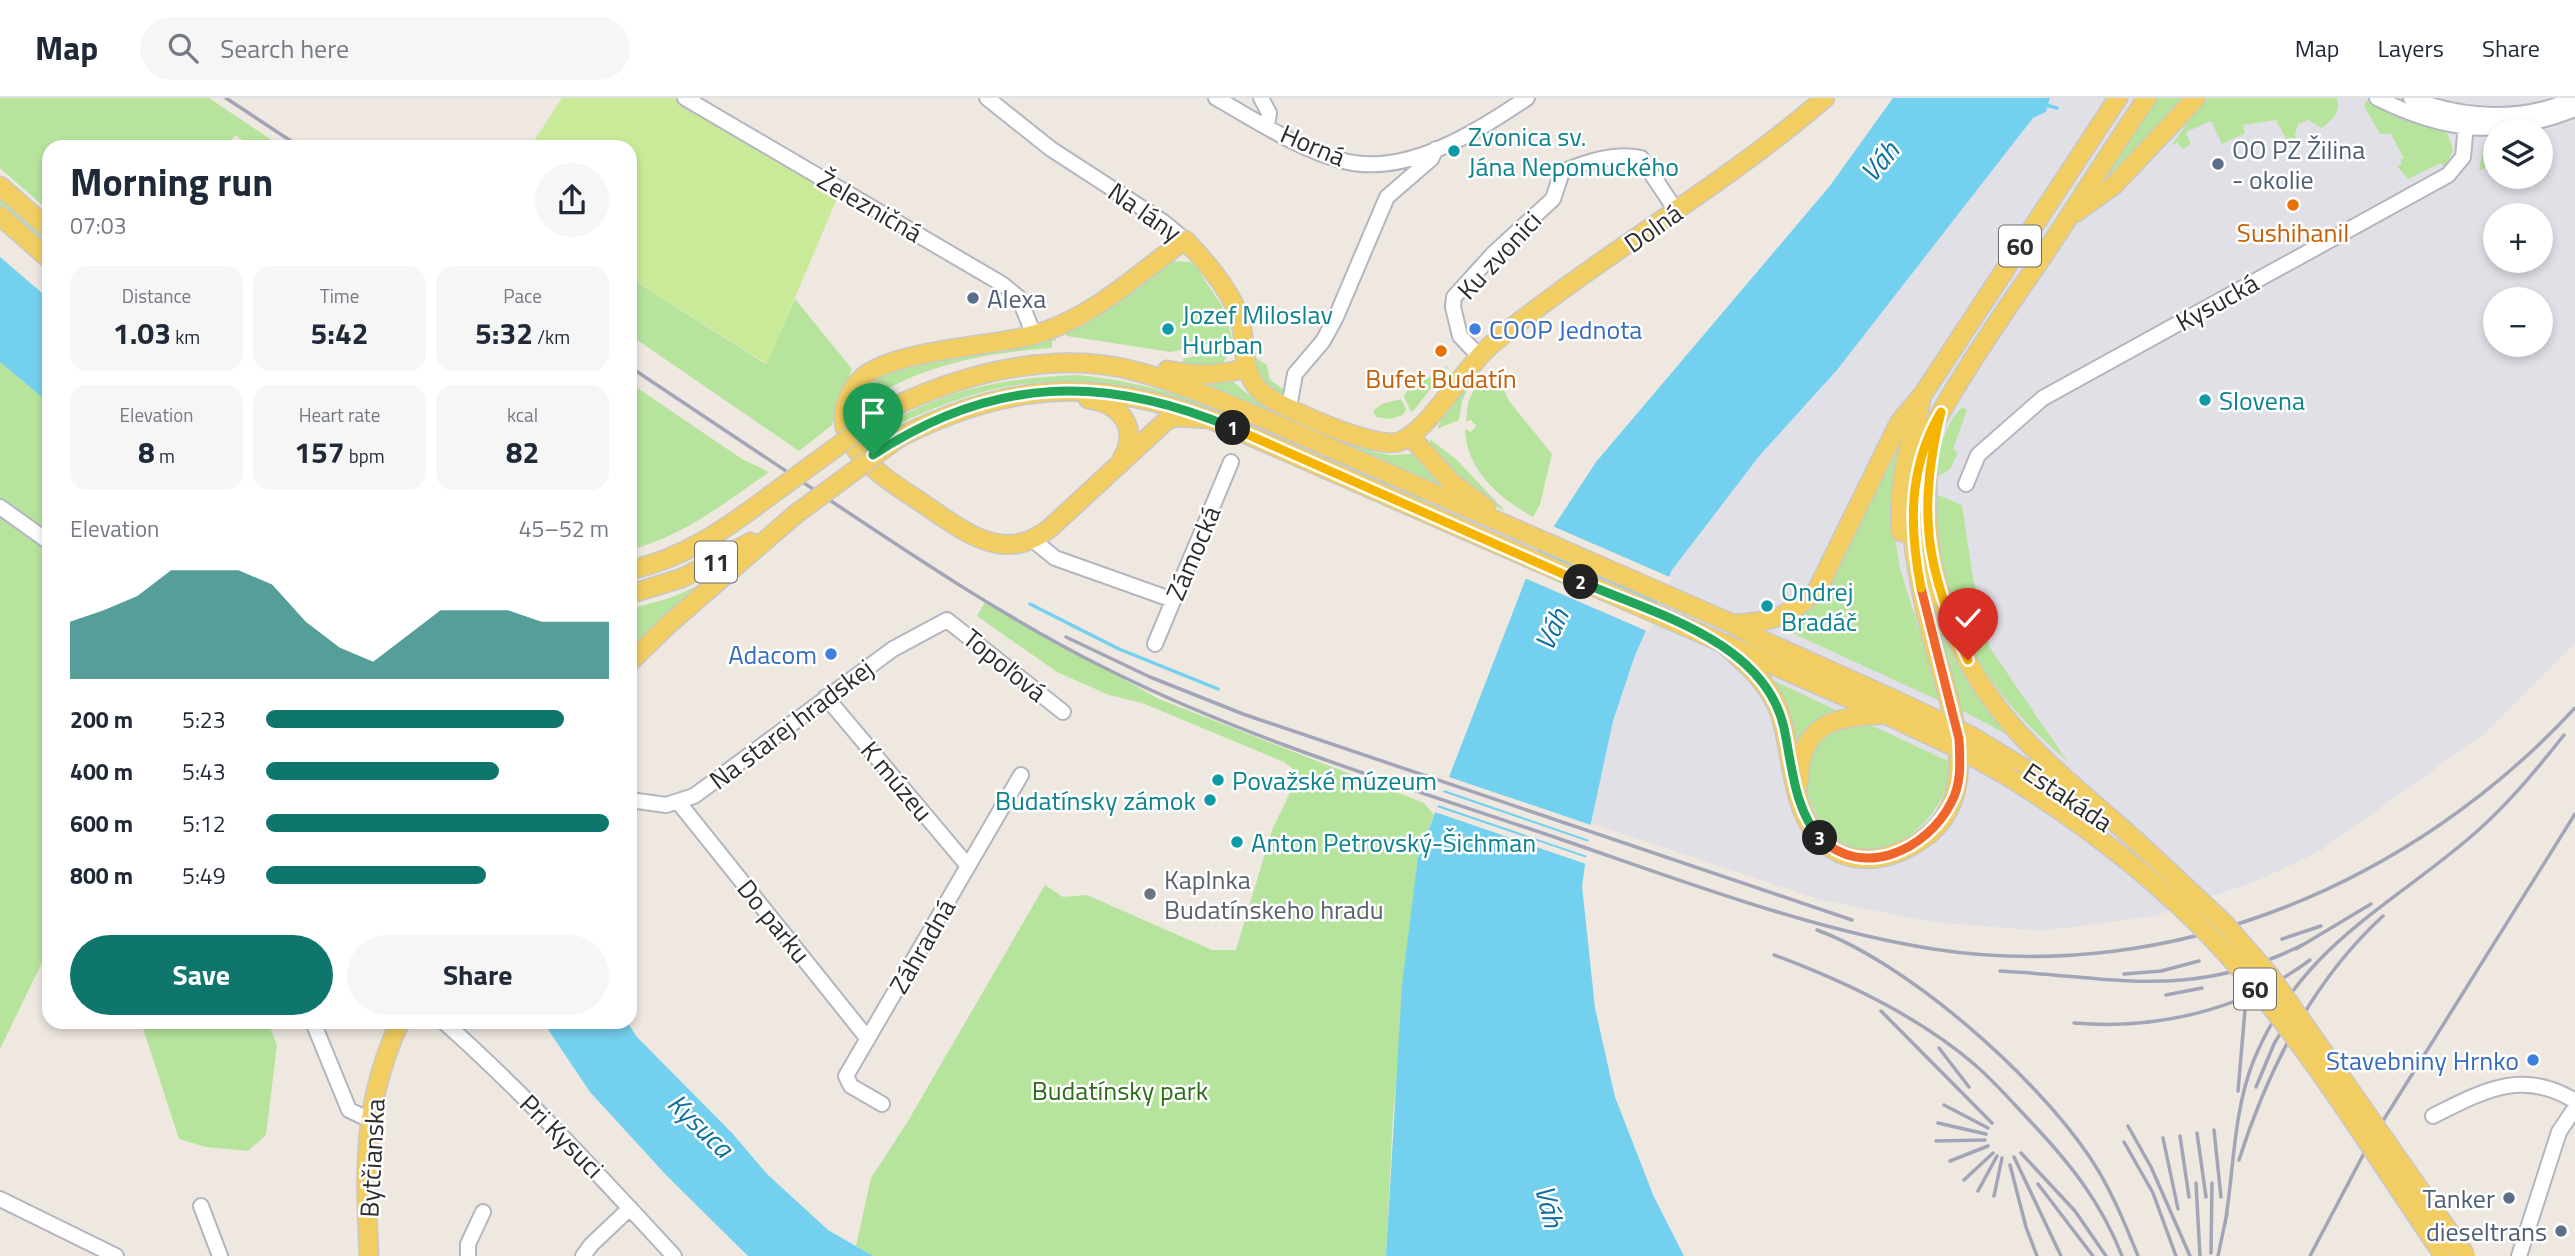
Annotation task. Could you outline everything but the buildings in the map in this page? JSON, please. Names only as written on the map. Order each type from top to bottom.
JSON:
[{"type":"main road","name":"Dolná","points":[[1411,437],[1479,356],[1522,320],[1770,144],[1825,98]]},
{"type":"main road","name":"60","points":[[1923,394],[2118,98]]},
{"type":"main road","name":"60","points":[[1941,412],[1989,335],[2070,217],[2101,164],[2147,98]]},
{"type":"main road","points":[[2070,217],[2113,186],[2196,98]]},
{"type":"main road","points":[[0,186],[42,223]]},
{"type":"main road","points":[[0,216],[42,253]]},
{"type":"main road","points":[[1185,240],[1098,304],[1034,335],[885,364],[862,377],[854,388],[846,408],[845,420],[855,451],[868,465],[943,517],[996,544],[1016,545],[1033,540],[1061,519],[1171,418],[1211,419]]},
{"type":"main road","name":"Na lány","points":[[1185,240],[1218,278],[1236,309],[1243,334],[1246,368]]},
{"type":"main road","name":"11","points":[[637,568],[691,548],[736,522],[887,410],[948,383],[1005,369],[1067,364],[1119,368],[1186,387],[1518,530]]},
{"type":"main road","points":[[1119,368],[1133,364],[1198,376],[1220,375],[1246,368],[1256,388],[1289,407],[1379,444],[1395,443],[1411,437],[1451,482],[1518,530]]},
{"type":"main road","name":"11","points":[[637,592],[659,587],[706,568],[796,514],[900,437],[979,404],[1042,393],[1085,390],[1127,394],[1211,419]]},
{"type":"main road","points":[[1042,393],[1105,402],[1121,412],[1127,421],[1130,438],[1119,463]]},
{"type":"main road","points":[[1733,624],[1777,620],[1798,608],[1817,590],[1899,422],[1923,394]]},
{"type":"main road","points":[[1724,644],[1748,666],[1773,698],[1782,720],[1800,800],[1808,822],[1822,841],[1841,854],[1855,858],[1881,858],[1902,851],[1935,826],[1952,802],[1961,764],[1952,705],[1912,590],[1900,524],[1905,456],[1923,394]]},
{"type":"main road","points":[[1935,651],[1917,566],[1912,513],[1924,444],[1941,412]]},
{"type":"main road","points":[[1941,412],[1929,460],[1926,511],[1938,588],[1955,633],[1980,682],[2011,723],[2146,850]]},
{"type":"main road","name":"Estakáda","points":[[1211,419],[1724,644],[1971,736],[2040,776],[2146,850],[2224,923],[2271,977],[2466,1256]]},
{"type":"main road","points":[[637,655],[670,623],[796,514]]},
{"type":"main road","name":"Estakáda","points":[[1518,530],[1733,624],[1890,707],[2067,814],[2133,865],[2199,926],[2280,1019],[2444,1256]]},
{"type":"main road","points":[[1800,800],[1802,757],[1819,728],[1849,716],[1890,707]]},
{"type":"main road","name":"Bytčianska","points":[[369,1256],[366,1168],[368,1119],[381,1069],[397,1029]]},
{"type":"street","name":"Železničná","points":[[685,98],[1002,285],[1018,298],[1034,335]]},
{"type":"street","name":"Na lány","points":[[987,98],[1051,149],[1162,221],[1185,240]]},
{"type":"street","name":"Horná","points":[[1216,98],[1307,148],[1357,164],[1394,161],[1437,148],[1484,127],[1527,98]]},
{"type":"street","points":[[1261,98],[1269,113],[1267,125]]},
{"type":"street","points":[[2377,98],[2431,121],[2466,120],[2529,112],[2575,98]]},
{"type":"street","points":[[2411,98],[2492,129],[2525,125],[2575,109]]},
{"type":"street","name":"Kysucká","points":[[1966,484],[1968,472],[1978,456],[2043,398],[2448,175],[2463,157],[2466,120]]},
{"type":"street","points":[[1289,407],[1295,374],[1323,341],[1336,317],[1387,197],[1430,159],[1437,148]]},
{"type":"street","name":"Ku zvonici","points":[[1479,356],[1468,348],[1460,336],[1453,307],[1454,297],[1493,254],[1553,199],[1562,172],[1580,164],[1624,154],[1641,158],[1677,212]]},
{"type":"street","name":"Zámocká","points":[[1155,644],[1231,462]]},
{"type":"street","points":[[0,507],[42,537]]},
{"type":"street","points":[[1033,540],[1055,558],[1174,600]]},
{"type":"street","name":"Na starej hradskej","points":[[637,801],[655,805],[679,803],[708,786],[894,649],[947,620]]},
{"type":"street","name":"Topoľová","points":[[947,620],[1063,712]]},
{"type":"street","name":"K múzeu","points":[[827,697],[968,866]]},
{"type":"street","name":"Záhradná","points":[[882,1104],[851,1086],[846,1076],[1021,775]]},
{"type":"street","name":"Do parku","points":[[679,803],[868,1039]]},
{"type":"street","points":[[316,1029],[349,1110],[368,1119]]},
{"type":"street","name":"Pri Kysuci","points":[[452,1029],[490,1063],[624,1198],[674,1256]]},
{"type":"street","points":[[2433,1116],[2468,1099],[2505,1086],[2537,1083],[2557,1090],[2575,1101]]},
{"type":"street","points":[[2519,1256],[2559,1132],[2575,1108]]},
{"type":"street","points":[[0,1199],[116,1256]]},
{"type":"street","points":[[201,1206],[220,1256]]},
{"type":"street","points":[[583,1256],[630,1208]]},
{"type":"street","points":[[468,1256],[468,1244],[483,1212]]},
{"type":"shaded area","points":[[2050,98],[2575,98],[2575,643],[2485,733],[2320,851],[2259,880],[2154,916],[2042,931],[1932,922],[1821,900],[1591,823],[1613,721],[1634,658],[1672,570],[1760,455],[1837,370],[2033,118],[2046,112]]},
{"type":"green space","points":[[0,98],[209,98],[272,140],[242,140],[235,135],[231,140],[42,140],[42,205],[0,168]]},
{"type":"green space","points":[[562,98],[679,98],[838,196],[767,364],[637,282],[637,140],[535,140]]},
{"type":"green space","points":[[2158,98],[2187,98],[2088,200],[2087,199]]},
{"type":"green space","points":[[2208,98],[2337,98],[2338,108],[2333,119],[2322,128],[2308,120],[2298,124],[2295,135],[2298,142],[2290,146],[2276,120],[2243,125],[2245,133],[2222,144],[2211,121],[2186,132],[2191,144],[2182,149],[2178,142],[2171,146],[2187,123],[2186,120]]},
{"type":"green space","points":[[2371,99],[2447,133],[2453,150],[2445,168],[2441,163],[2408,179],[2397,166],[2402,164],[2400,159],[2404,159],[2391,134],[2380,134],[2364,106],[2366,101]]},
{"type":"green space","points":[[2483,147],[2483,169],[2479,171]]},
{"type":"green space","points":[[0,197],[42,235],[42,243],[0,206]]},
{"type":"green space","points":[[1190,262],[1196,267],[1226,312],[1232,339],[1171,352],[1067,336],[1065,333],[1111,306],[1166,263]]},
{"type":"green space","points":[[637,282],[766,364],[795,299],[852,369],[832,425],[799,451],[637,340]]},
{"type":"green space","points":[[1055,337],[1052,348],[974,358],[924,372],[900,382],[855,410],[865,391],[881,377],[902,368],[925,361],[1018,348]]},
{"type":"green space","points":[[1218,350],[1230,352],[1221,366],[1182,363],[1183,359]]},
{"type":"green space","points":[[1253,356],[1267,365],[1270,380],[1287,392],[1286,398],[1263,381],[1256,370]]},
{"type":"green space","points":[[0,362],[42,397],[42,962],[0,1049]]},
{"type":"green space","points":[[1449,365],[1411,412],[1404,396],[1407,391]]},
{"type":"green space","points":[[1475,374],[1462,401],[1459,420],[1437,429],[1449,403]]},
{"type":"green space","points":[[1079,375],[1167,392],[1210,406],[1294,439],[1418,495],[1421,499],[1388,489],[1212,413],[1161,396],[1112,385],[1062,381],[1010,386],[954,401],[893,427],[890,423],[935,401],[981,387],[1029,378]]},
{"type":"green space","points":[[1480,377],[1495,383],[1505,392],[1509,401],[1552,454],[1540,504],[1533,517],[1497,491],[1478,470],[1472,458],[1465,429],[1471,432],[1476,426],[1471,420],[1466,422],[1468,402]]},
{"type":"green space","points":[[1231,380],[1255,400],[1374,452],[1391,455],[1414,454],[1449,491],[1197,383]]},
{"type":"green space","points":[[637,388],[742,459],[769,472],[720,507],[637,548]]},
{"type":"green space","points":[[1401,399],[1406,409],[1403,415],[1390,419],[1376,417],[1373,411],[1382,404]]},
{"type":"green space","points":[[1963,407],[1967,410],[1953,449],[1958,453],[1950,469],[1936,478],[1938,495],[1962,505],[1973,578],[1990,648],[2068,762],[2021,717],[1983,668],[1955,613],[1945,582],[1935,519],[1936,469],[1945,435],[1952,419]]},
{"type":"green space","points":[[1905,428],[1898,455],[1894,532],[1900,569],[1942,702],[1779,627],[1813,605]]},
{"type":"green space","points":[[1430,439],[1457,460],[1506,512],[1476,495],[1431,451]]},
{"type":"green space","points":[[713,579],[637,650],[637,607],[670,598]]},
{"type":"green space","points":[[1924,586],[1928,586],[1947,637],[2012,737],[1961,710]]},
{"type":"green space","name":"Budatínsky park","points":[[985,602],[1159,699],[1424,803],[1434,815],[1418,857],[1393,1116],[1386,1256],[873,1256],[856,1246],[871,1178],[908,1121],[1045,885],[1063,897],[1087,895],[1212,950],[1236,950],[1272,830],[1299,774],[1284,762],[1142,703],[1109,695],[1057,672],[977,616]]},
{"type":"green space","points":[[1770,681],[1840,712],[1797,754]]},
{"type":"green space","points":[[1853,722],[1875,727],[1950,762],[1946,788],[1933,812],[1916,830],[1894,843],[1871,849],[1849,846],[1829,832],[1813,807],[1805,784],[1806,766],[1815,739]]},
{"type":"green space","points":[[143,1029],[271,1029],[277,1045],[266,1135],[248,1151],[206,1147],[179,1139]]},
{"type":"water","name":"Váh","points":[[1893,98],[2050,98],[2046,112],[2033,118],[1837,370],[1760,455],[1672,570],[1634,658],[1613,721],[1591,823],[1582,886],[1595,1008],[1615,1097],[1654,1197],[1684,1256],[1386,1256],[1402,985],[1418,857],[1535,555],[1596,462],[1829,187]]},
{"type":"water","points":[[0,257],[42,293],[42,397],[0,362]]},
{"type":"water","name":"Kysuca","points":[[548,1029],[632,1029],[732,1133],[767,1174],[828,1230],[873,1256],[748,1256],[667,1176],[590,1092]]},
{"type":"pier","points":[[1550,525],[1672,578],[1661,603],[1535,548]]},
{"type":"pier","points":[[1532,554],[1660,606],[1649,632],[1522,577]]},
{"type":"pier","points":[[1446,776],[1594,826],[1592,841],[1441,789]]},
{"type":"pier","points":[[1440,791],[1592,843],[1590,857],[1435,804]]},
{"type":"pier","points":[[1434,806],[1590,859],[1589,865],[1432,811]]},
{"type":"waterway","points":[[2045,105],[2057,108]]},
{"type":"waterway","points":[[1030,604],[1119,649],[1218,689]]},
{"type":"railway","points":[[226,98],[289,140]]},
{"type":"railway","points":[[637,372],[968,591],[1070,650],[1160,694],[1330,761],[1697,886],[1840,929],[1933,949],[2023,956],[2111,952],[2198,935],[2283,908],[2364,871],[2440,825],[2511,770],[2575,708]]},
{"type":"railway","points":[[1066,637],[1150,677],[1243,714],[1852,920]]},
{"type":"railway","points":[[2225,1224],[2246,1082],[2272,1023],[2294,990],[2318,961],[2345,936],[2494,816],[2564,735]]},
{"type":"railway","points":[[2310,1256],[2371,1140],[2575,814]]},
{"type":"railway","points":[[2296,949],[2371,904]]},
{"type":"railway","points":[[2239,1160],[2264,1093],[2295,1028],[2335,969],[2383,916]]},
{"type":"railway","points":[[2282,939],[2321,926]]},
{"type":"railway","points":[[1817,930],[1853,946],[1891,968],[1929,995],[1967,1025],[2036,1091],[2065,1124],[2097,1168],[2138,1256]]},
{"type":"railway","points":[[2000,971],[2117,980],[2188,979],[2224,974],[2302,945]]},
{"type":"railway","points":[[1774,955],[1879,1001],[1929,1030],[1974,1064],[2010,1099],[2071,1168],[2104,1218],[2122,1256]]},
{"type":"railway","points":[[2074,1023],[2136,1023],[2198,1013],[2257,992],[2310,960]]},
{"type":"railway","points":[[2124,974],[2161,971],[2199,961]]},
{"type":"railway","points":[[2166,995],[2202,988]]},
{"type":"railway","points":[[2238,1091],[2245,1010]]},
{"type":"railway","points":[[1881,1011],[1992,1123]]},
{"type":"railway","points":[[2256,1087],[2274,1044],[2291,1015]]},
{"type":"railway","points":[[1939,1048],[1969,1087]]},
{"type":"railway","points":[[1944,1105],[1988,1128]]},
{"type":"railway","points":[[1938,1123],[1986,1134]]},
{"type":"railway","points":[[2128,1126],[2151,1167],[2190,1256]]},
{"type":"railway","points":[[2214,1130],[2221,1197]]},
{"type":"railway","points":[[2197,1133],[2206,1197]]},
{"type":"railway","points":[[2180,1136],[2189,1197]]},
{"type":"railway","points":[[2163,1138],[2178,1209]]},
{"type":"railway","points":[[1936,1141],[1985,1140]]},
{"type":"railway","points":[[2124,1142],[2153,1193],[2176,1256]]},
{"type":"railway","points":[[1950,1161],[1988,1146]]},
{"type":"railway","points":[[1964,1180],[1993,1153]]},
{"type":"railway","points":[[2021,1153],[2075,1211],[2106,1256]]},
{"type":"railway","points":[[1978,1191],[1997,1156]]},
{"type":"railway","points":[[2014,1157],[2061,1256]]},
{"type":"railway","points":[[1994,1196],[2002,1158]]},
{"type":"railway","points":[[2010,1165],[2026,1227],[2037,1256]]},
{"type":"railway","points":[[2196,1183],[2200,1256]]},
{"type":"railway","points":[[2211,1253],[2212,1183]]},
{"type":"railway","points":[[2038,1184],[2093,1256]]},
{"type":"railway","points":[[2218,1256],[2227,1213]]},
{"type":"place","name":"Zvonica sv. Jána Nepomuckého","points":[[1454,151]]},
{"type":"place","name":"OO PZ Žilina - okolie","points":[[2218,164]]},
{"type":"place","name":"Sushihanil","points":[[2293,205]]},
{"type":"place","name":"Alexa","points":[[973,298]]},
{"type":"place","name":"Jozef Miloslav Hurban","points":[[1168,329]]},
{"type":"place","name":"COOP Jednota","points":[[1475,329]]},
{"type":"place","name":"Bufet Budatín","points":[[1441,351]]},
{"type":"place","name":"Slovena","points":[[2205,400]]},
{"type":"place","name":"Ondrej Bradáč","points":[[1767,606]]},
{"type":"place","name":"Adacom","points":[[831,654]]},
{"type":"place","name":"Považské múzeum","points":[[1218,780]]},
{"type":"place","name":"Budatínsky zámok","points":[[1210,800]]},
{"type":"place","name":"Anton Petrovský-Šichman","points":[[1237,842]]},
{"type":"place","name":"Kaplnka Budatínskeho hradu","points":[[1150,894]]},
{"type":"place","name":"Stavebniny Hrnko","points":[[2533,1060]]},
{"type":"place","name":"Tanker","points":[[2509,1198]]},
{"type":"place","name":"dieseltrans","points":[[2561,1231]]},
{"type":"route","points":[[873,455],[929,422],[979,404],[1022,395],[1069,390],[1109,391],[1160,401],[1211,419],[1724,644],[1748,666],[1773,698],[1784,728],[1790,766],[1802,808],[1814,832],[1841,854],[1866,859],[1881,858],[1902,851],[1924,836],[1943,816],[1958,785],[1961,764],[1959,739],[1924,603],[1913,537],[1912,513],[1918,464],[1924,444],[1941,412],[1927,473],[1928,533],[1938,588],[1968,660]]}]
